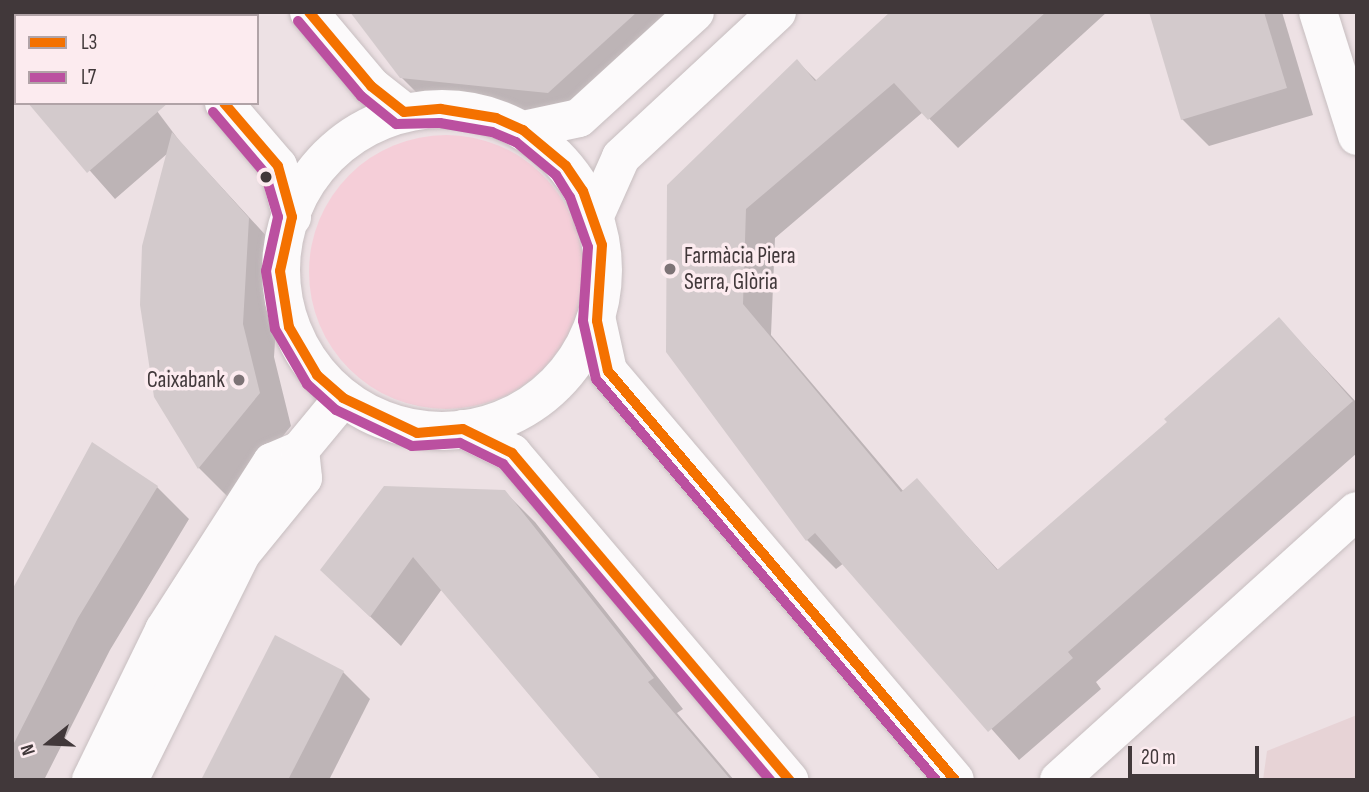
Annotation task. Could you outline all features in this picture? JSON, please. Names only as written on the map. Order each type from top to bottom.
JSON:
[{"type":"street","points":[[309,12],[371,86],[404,111]]},
{"type":"street","points":[[523,130],[579,117],[695,12]]},
{"type":"street","points":[[593,220],[621,157],[777,12]]},
{"type":"street","points":[[1318,12],[1357,136]]},
{"type":"street","points":[[225,105],[278,166],[292,217]]},
{"type":"street","points":[[597,321],[572,371],[544,399],[495,426],[418,433],[343,398],[317,376],[289,327],[280,271],[292,217],[303,187],[355,130],[404,111],[441,109],[496,118],[523,130],[566,166],[583,191],[602,245],[597,321],[608,371],[955,780]]},
{"type":"street","points":[[91,780],[164,630],[272,463],[300,450],[343,398]]},
{"type":"street","points":[[463,429],[512,453],[789,780]]},
{"type":"street","points":[[129,780],[241,554],[303,478],[300,450]]},
{"type":"street","points":[[1059,780],[1357,511]]},
{"type":"shaded area","points":[[446,135],[486,141],[522,158],[543,175],[560,196],[577,232],[583,272],[577,312],[560,348],[543,369],[522,386],[486,403],[446,409],[406,403],[370,386],[349,369],[332,348],[315,312],[309,272],[315,232],[332,196],[349,175],[370,158],[406,141]]},
{"type":"shaded area","points":[[1357,715],[1357,780],[1263,780],[1267,751]]},
{"type":"building","points":[[350,12],[637,12],[548,93],[400,78]]},
{"type":"building","points":[[890,12],[1046,12],[928,120],[894,83],[746,209],[743,304],[901,492],[917,478],[997,570],[1167,422],[1164,419],[1279,317],[1353,401],[1068,652],[1073,658],[988,732],[815,533],[806,541],[666,352],[667,185],[797,59],[815,81]]},
{"type":"building","points":[[1149,12],[1264,12],[1287,88],[1181,120]]},
{"type":"building","points":[[30,105],[166,105],[87,173]]},
{"type":"building","points":[[172,132],[249,218],[243,324],[260,393],[198,469],[154,397],[140,305],[142,246]]},
{"type":"building","points":[[92,442],[158,486],[78,618],[12,747],[12,590]]},
{"type":"building","points":[[384,486],[505,490],[654,678],[648,682],[731,780],[601,780],[413,557],[370,617],[320,570]]},
{"type":"building","points":[[275,635],[344,671],[288,780],[201,780]]},
{"type":"transit line","name":"L3","points":[[309,12],[371,86],[404,112],[441,109],[496,118],[523,130],[566,166],[583,191],[602,245],[597,321],[608,371],[955,780]]},
{"type":"transit line","name":"L7","points":[[298,21],[361,96],[396,124],[440,123],[492,132],[516,142],[556,175],[570,197],[588,247],[583,321],[596,379],[936,780]]},
{"type":"transit line","name":"L3","points":[[226,105],[278,166],[292,217],[280,271],[289,327],[317,375],[343,398],[417,433],[463,429],[512,453],[789,780]]},
{"type":"transit line","name":"L7","points":[[213,112],[265,173],[278,217],[266,271],[275,329],[307,384],[336,410],[412,446],[460,443],[503,464],[770,780]]},
{"type":"place","name":"Farmàcia Piera Serra, Glòria","points":[[670,269]]},
{"type":"place","name":"Caixabank","points":[[239,380]]}]
